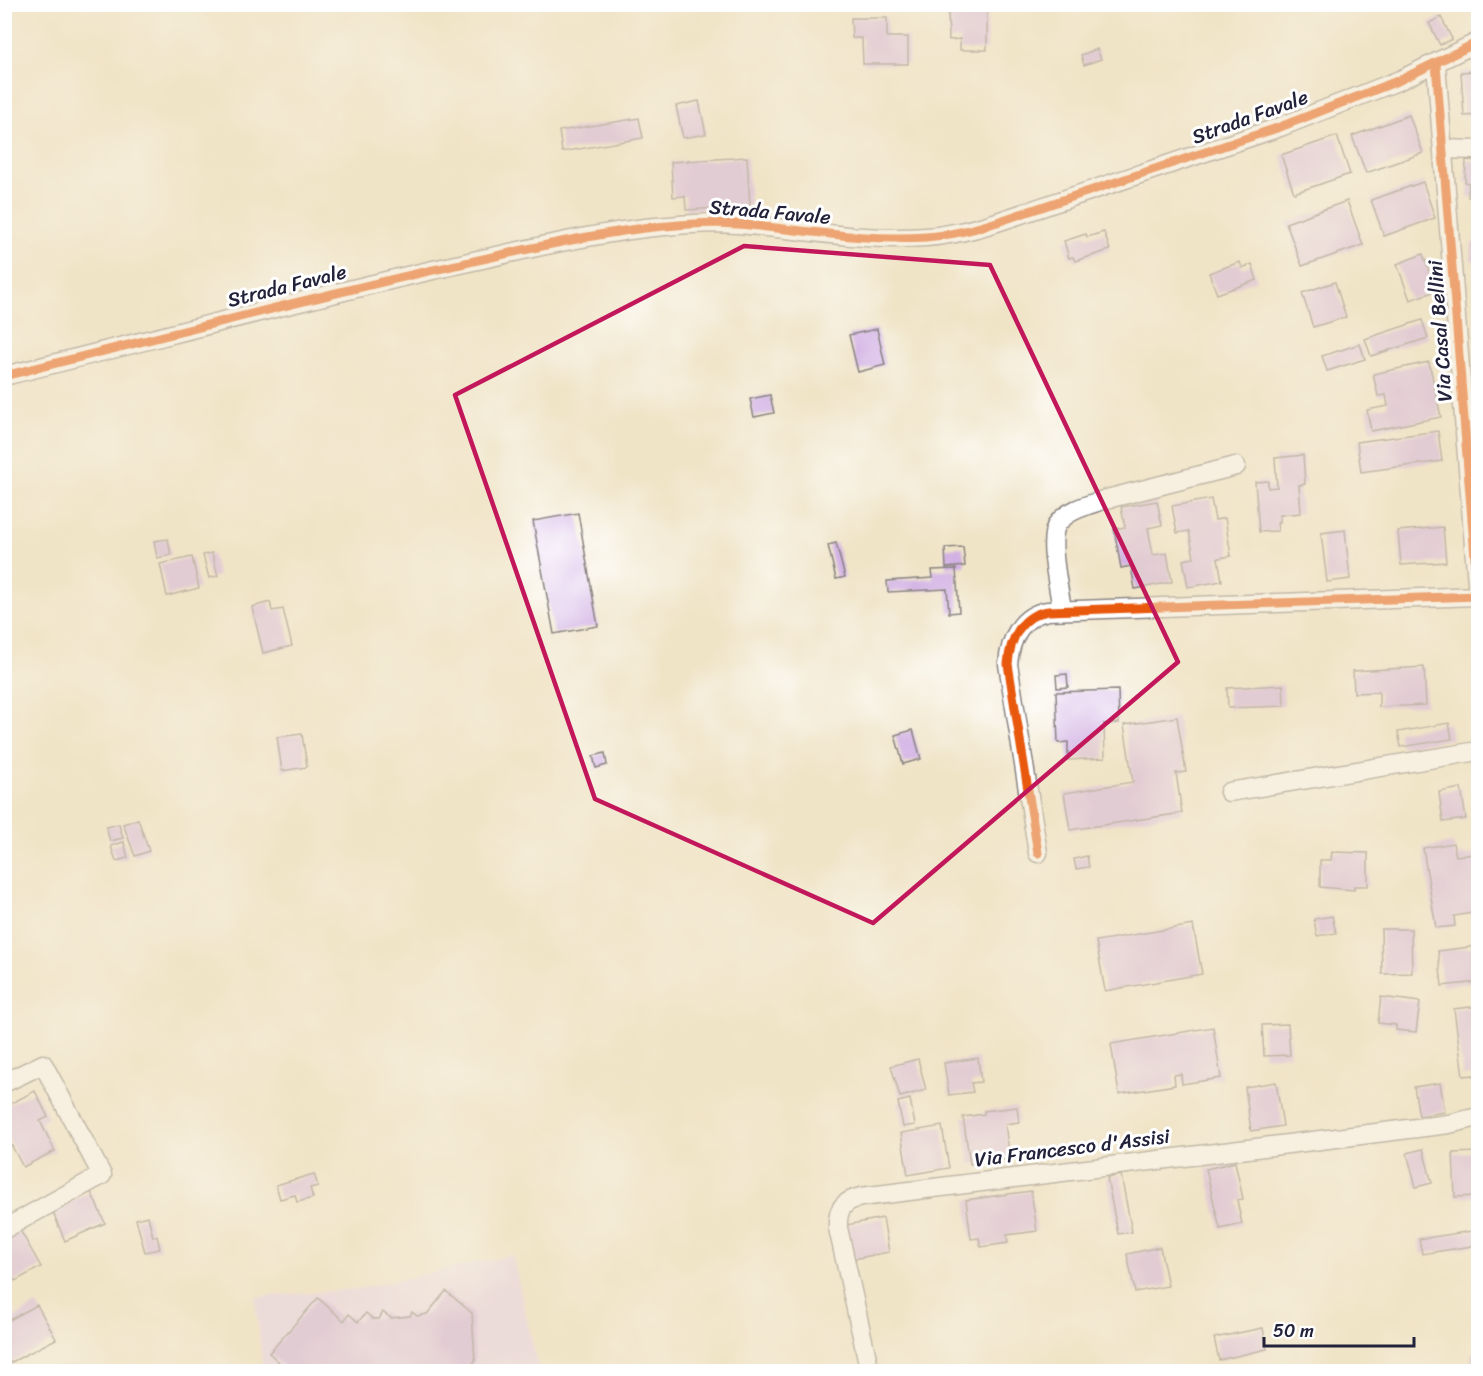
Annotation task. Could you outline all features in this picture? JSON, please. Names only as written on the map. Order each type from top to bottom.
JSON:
[{"type":"street","name":"Strada Favale","points":[[4,376],[304,299],[558,243],[642,228],[721,223],[839,236],[885,238],[928,237],[970,230],[1243,140],[1369,92],[1436,64],[1479,42]]},
{"type":"street","name":"Via Casal Bellini","points":[[1436,64],[1475,504],[1479,596]]},
{"type":"street","points":[[1443,149],[1479,150]]},
{"type":"street","points":[[1062,610],[1053,542],[1055,528],[1062,519],[1093,503],[1236,466]]},
{"type":"street","points":[[1038,853],[1009,675],[1008,655],[1015,633],[1030,618],[1043,612],[1062,610],[1479,596]]},
{"type":"street","points":[[1229,792],[1479,751]]},
{"type":"street","points":[[4,1083],[43,1064],[102,1175],[4,1229]]},
{"type":"street","name":"Via Francesco d'Assisi","points":[[870,1371],[838,1228],[840,1208],[848,1200],[873,1195],[1449,1124],[1479,1117]]},
{"type":"highlighted area","points":[[744,246],[990,265],[1178,662],[873,923],[595,799],[455,395]]},
{"type":"shaded area","points":[[512,1255],[539,1371],[263,1371],[255,1297],[358,1289]]},
{"type":"building","points":[[987,10],[987,50],[960,50],[960,39],[949,40],[948,11]]},
{"type":"building","points":[[1441,17],[1452,39],[1440,45],[1429,23]]},
{"type":"building","points":[[851,18],[887,18],[887,37],[908,37],[908,64],[863,64],[862,38],[852,38]]},
{"type":"building","points":[[1097,49],[1101,59],[1084,65],[1081,55]]},
{"type":"building","points":[[1478,71],[1478,115],[1464,116],[1461,72]]},
{"type":"building","points":[[699,101],[706,134],[683,138],[676,106]]},
{"type":"building","points":[[1409,115],[1423,153],[1366,173],[1352,136]]},
{"type":"building","points":[[639,118],[643,138],[562,152],[559,131]]},
{"type":"building","points":[[1337,136],[1350,174],[1294,193],[1281,155]]},
{"type":"building","points":[[747,157],[750,206],[686,210],[685,196],[673,197],[671,162]]},
{"type":"building","points":[[1466,160],[1478,161],[1478,197],[1468,197],[1469,183],[1465,182]]},
{"type":"building","points":[[1423,182],[1435,218],[1384,236],[1371,200]]},
{"type":"building","points":[[1347,201],[1363,245],[1302,266],[1286,223]]},
{"type":"building","points":[[1476,226],[1478,226],[1478,261],[1471,261],[1472,243],[1475,243]]},
{"type":"building","points":[[1104,232],[1110,250],[1075,261],[1073,257],[1069,258],[1064,241],[1086,234],[1087,237]]},
{"type":"building","points":[[1423,254],[1436,291],[1410,300],[1397,264]]},
{"type":"building","points":[[1240,262],[1242,268],[1252,264],[1257,280],[1217,294],[1209,273]]},
{"type":"building","points":[[1335,282],[1346,317],[1313,327],[1302,293]]},
{"type":"building","points":[[1422,320],[1428,338],[1371,356],[1365,339]]},
{"type":"building","points":[[877,329],[885,365],[858,372],[849,335]]},
{"type":"building","points":[[1360,344],[1365,359],[1327,371],[1322,356]]},
{"type":"building","points":[[1429,362],[1441,417],[1371,431],[1367,410],[1388,406],[1386,395],[1378,396],[1373,374]]},
{"type":"building","points":[[770,395],[774,413],[754,417],[750,399]]},
{"type":"building","points":[[1438,431],[1442,461],[1361,472],[1357,442]]},
{"type":"building","points":[[1303,455],[1305,484],[1299,485],[1301,513],[1280,515],[1280,522],[1277,522],[1278,531],[1259,532],[1255,482],[1268,481],[1268,488],[1277,487],[1275,458]]},
{"type":"building","points":[[1211,499],[1215,520],[1225,518],[1231,556],[1218,558],[1222,581],[1188,587],[1183,560],[1194,558],[1189,531],[1177,533],[1172,506]]},
{"type":"building","points":[[1157,501],[1162,525],[1148,528],[1153,555],[1167,553],[1172,582],[1135,589],[1131,566],[1121,568],[1114,529],[1125,527],[1121,507]]},
{"type":"building","points":[[578,513],[598,626],[554,634],[533,521]]},
{"type":"building","points":[[1443,527],[1446,562],[1401,565],[1398,531]]},
{"type":"building","points":[[1345,530],[1350,579],[1327,582],[1321,533]]},
{"type":"building","points":[[168,539],[171,555],[157,558],[154,541]]},
{"type":"building","points":[[836,543],[845,577],[836,579],[828,545]]},
{"type":"building","points":[[963,547],[965,566],[946,568],[945,548]]},
{"type":"building","points":[[212,553],[218,576],[209,578],[203,555]]},
{"type":"building","points":[[192,557],[199,588],[167,596],[160,564]]},
{"type":"building","points":[[956,569],[959,612],[949,613],[947,589],[888,592],[887,581],[933,578],[932,570]]},
{"type":"building","points":[[270,602],[272,611],[283,609],[292,646],[263,653],[252,607]]},
{"type":"building","points":[[1424,667],[1426,705],[1379,707],[1379,692],[1354,693],[1353,671]]},
{"type":"building","points":[[1067,674],[1068,687],[1057,688],[1056,675]]},
{"type":"building","points":[[1283,685],[1284,706],[1228,708],[1227,688]]},
{"type":"building","points":[[1118,690],[1119,723],[1104,724],[1105,758],[1068,760],[1068,742],[1058,743],[1056,692]]},
{"type":"building","points":[[1177,717],[1186,772],[1176,773],[1182,813],[1070,830],[1064,793],[1133,782],[1124,725]]},
{"type":"building","points":[[1449,723],[1452,739],[1401,747],[1398,732]]},
{"type":"building","points":[[913,730],[921,759],[903,764],[895,735]]},
{"type":"building","points":[[302,734],[307,767],[282,771],[277,737]]},
{"type":"building","points":[[605,753],[607,765],[596,768],[593,756]]},
{"type":"building","points":[[1461,788],[1466,819],[1443,822],[1439,792]]},
{"type":"building","points":[[138,819],[149,851],[135,856],[123,824]]},
{"type":"building","points":[[119,824],[123,838],[110,841],[106,827]]},
{"type":"building","points":[[124,842],[128,858],[116,861],[111,846]]},
{"type":"building","points":[[1453,843],[1456,856],[1474,854],[1478,880],[1478,912],[1454,916],[1455,926],[1436,928],[1423,848]]},
{"type":"building","points":[[1332,852],[1368,853],[1368,886],[1354,886],[1354,890],[1320,887],[1320,860],[1331,860]]},
{"type":"building","points":[[1087,856],[1089,867],[1076,869],[1074,859]]},
{"type":"building","points":[[1332,916],[1336,933],[1317,936],[1314,919]]},
{"type":"building","points":[[1193,925],[1202,974],[1105,991],[1096,941]]},
{"type":"building","points":[[1381,929],[1411,929],[1412,973],[1382,974]]},
{"type":"building","points":[[1478,946],[1478,982],[1442,986],[1438,951]]},
{"type":"building","points":[[1381,997],[1420,1002],[1416,1032],[1396,1030],[1396,1025],[1378,1023]]},
{"type":"building","points":[[1478,1006],[1478,1078],[1474,1078],[1474,1075],[1463,1076],[1454,1009]]},
{"type":"building","points":[[1288,1024],[1290,1055],[1264,1056],[1262,1025]]},
{"type":"building","points":[[1213,1027],[1221,1078],[1182,1084],[1181,1074],[1174,1075],[1175,1085],[1119,1094],[1111,1044]]},
{"type":"building","points":[[978,1058],[981,1082],[971,1083],[973,1092],[949,1095],[944,1063]]},
{"type":"building","points":[[918,1059],[926,1090],[900,1097],[891,1066]]},
{"type":"building","points":[[1276,1082],[1283,1126],[1251,1131],[1245,1087]]},
{"type":"building","points":[[1440,1083],[1445,1112],[1419,1116],[1414,1087]]},
{"type":"building","points":[[35,1091],[48,1117],[40,1121],[55,1151],[23,1167],[4,1131],[4,1107]]},
{"type":"building","points":[[910,1099],[915,1125],[903,1127],[898,1102]]},
{"type":"building","points":[[1017,1107],[1019,1122],[1005,1124],[1010,1159],[970,1164],[963,1117],[984,1114],[984,1111]]},
{"type":"building","points":[[942,1126],[949,1168],[908,1175],[901,1133]]},
{"type":"building","points":[[1423,1149],[1432,1183],[1416,1187],[1407,1153]]},
{"type":"building","points":[[1478,1152],[1478,1196],[1455,1197],[1453,1153]]},
{"type":"building","points":[[1235,1162],[1243,1199],[1237,1200],[1242,1224],[1220,1229],[1206,1169]]},
{"type":"building","points":[[314,1174],[318,1186],[310,1188],[313,1198],[297,1202],[295,1195],[280,1199],[276,1185]]},
{"type":"building","points":[[1121,1175],[1132,1232],[1118,1234],[1107,1178]]},
{"type":"building","points":[[1031,1191],[1037,1231],[1007,1235],[1008,1243],[981,1247],[979,1238],[971,1239],[966,1200]]},
{"type":"building","points":[[91,1192],[105,1223],[65,1241],[52,1210]]},
{"type":"building","points":[[148,1216],[153,1237],[157,1236],[160,1249],[145,1252],[136,1219]]},
{"type":"building","points":[[883,1218],[889,1252],[853,1259],[846,1225]]},
{"type":"building","points":[[19,1228],[41,1267],[15,1281],[4,1261],[4,1236]]},
{"type":"building","points":[[1478,1230],[1478,1245],[1422,1254],[1419,1239]]},
{"type":"building","points":[[1160,1247],[1168,1286],[1135,1292],[1127,1254]]},
{"type":"building","points":[[446,1291],[472,1313],[475,1361],[466,1372],[460,1367],[456,1372],[435,1372],[430,1368],[422,1372],[413,1370],[290,1372],[269,1353],[318,1298],[344,1321],[349,1314],[358,1322],[366,1313],[373,1319],[379,1319],[383,1312],[391,1318],[410,1316],[412,1312],[417,1316],[427,1314]]},
{"type":"building","points":[[37,1305],[56,1339],[4,1366],[4,1323]]},
{"type":"building","points":[[1263,1328],[1267,1349],[1219,1360],[1214,1338]]},
{"type":"building","points":[[1471,1354],[1478,1354],[1478,1372],[1473,1372]]},
{"type":"building","points":[[76,1366],[76,1372],[38,1372],[38,1369]]},
{"type":"cycle path","points":[[4,376],[379,283],[591,236],[645,228],[714,223],[878,238],[926,237],[966,231],[1280,127],[1400,80],[1478,42]]},
{"type":"cycle path","points":[[1038,853],[1008,664],[1014,637],[1031,617],[1048,611],[1478,596],[1436,64]]}]
